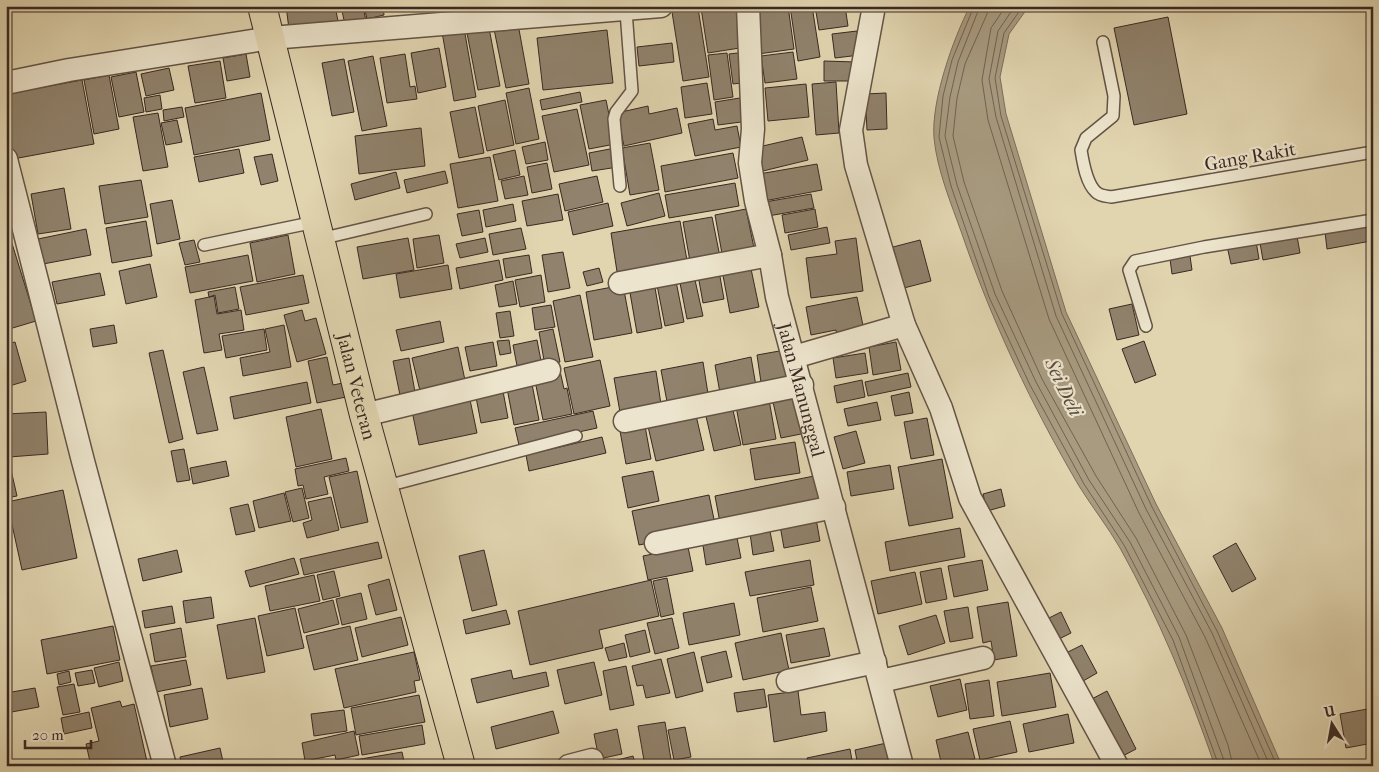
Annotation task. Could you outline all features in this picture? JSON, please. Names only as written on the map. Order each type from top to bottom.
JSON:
[{"type":"main road","name":"Jalan Veteran","points":[[262,6],[364,415],[461,766]]},
{"type":"street","points":[[6,83],[69,70],[271,38],[527,12],[626,10],[661,6]]},
{"type":"street","name":"Jalan Manunggal","points":[[748,6],[753,129],[750,162],[756,201],[770,255],[777,297],[902,766]]},
{"type":"street","points":[[874,6],[851,130],[856,165],[904,325],[941,408],[970,498],[1117,766]]},
{"type":"street","points":[[6,159],[83,461],[165,766]]},
{"type":"street","points":[[620,283],[770,255]]},
{"type":"street","points":[[794,357],[904,325]]},
{"type":"street","points":[[364,415],[549,370]]},
{"type":"street","points":[[625,421],[802,385]]},
{"type":"street","points":[[656,543],[834,507]]},
{"type":"street","points":[[788,681],[983,658]]},
{"type":"street","points":[[569,766],[592,760]]},
{"type":"lane","points":[[620,186],[614,119],[616,112],[632,91],[626,10]]},
{"type":"lane","name":"Gang Rakit","points":[[1103,42],[1114,96],[1113,116],[1086,138],[1081,150],[1082,161],[1096,192],[1111,197],[1373,152]]},
{"type":"lane","points":[[204,245],[426,214]]},
{"type":"lane","points":[[1146,326],[1129,270],[1135,261],[1204,247],[1373,220]]},
{"type":"lane","points":[[383,487],[576,436]]},
{"type":"water","name":"Sei Deli","points":[[970,6],[1029,6],[1009,34],[1000,77],[1006,114],[1066,312],[1156,504],[1222,628],[1282,766],[1215,766],[1195,710],[1148,601],[1120,548],[1079,486],[1045,425],[1014,363],[986,299],[945,186],[934,138],[936,106],[944,70]]},
{"type":"building","points":[[286,6],[335,6],[338,21],[289,29]]},
{"type":"building","points":[[341,6],[363,6],[366,21],[345,25]]},
{"type":"building","points":[[364,6],[383,6],[384,15],[367,19]]},
{"type":"building","points":[[441,6],[476,6],[476,8],[443,14]]},
{"type":"building","points":[[740,6],[746,47],[708,53],[701,8]]},
{"type":"building","points":[[751,6],[788,6],[794,49],[758,54]]},
{"type":"building","points":[[790,6],[812,6],[820,57],[798,61]]},
{"type":"building","points":[[815,6],[845,6],[848,26],[819,30]]},
{"type":"building","points":[[698,8],[709,77],[683,81],[672,12]]},
{"type":"building","points":[[1168,17],[1187,114],[1134,125],[1114,28]]},
{"type":"building","points":[[518,24],[529,84],[506,88],[494,29]]},
{"type":"building","points":[[464,28],[476,97],[454,101],[442,32]]},
{"type":"building","points":[[489,28],[500,86],[478,90],[467,33]]},
{"type":"building","points":[[607,30],[613,83],[543,90],[537,38]]},
{"type":"building","points":[[857,31],[860,55],[835,58],[832,34]]},
{"type":"building","points":[[672,43],[674,62],[639,66],[637,47]]},
{"type":"building","points":[[439,48],[446,87],[418,93],[411,53]]},
{"type":"building","points":[[746,52],[749,82],[733,84],[729,54]]},
{"type":"building","points":[[793,52],[797,79],[765,83],[761,56]]},
{"type":"building","points":[[727,53],[733,97],[714,100],[708,55]]},
{"type":"building","points":[[246,54],[250,77],[227,81],[223,58]]},
{"type":"building","points":[[405,54],[410,87],[415,86],[417,99],[387,103],[380,58]]},
{"type":"building","points":[[373,56],[387,126],[362,131],[348,61]]},
{"type":"building","points":[[344,59],[354,112],[332,116],[322,63]]},
{"type":"building","points":[[220,61],[226,98],[195,103],[188,66]]},
{"type":"building","points":[[824,61],[856,62],[855,81],[824,81]]},
{"type":"building","points":[[169,68],[174,90],[146,96],[141,74]]},
{"type":"building","points":[[136,72],[144,112],[119,117],[111,77]]},
{"type":"building","points":[[109,75],[119,129],[94,134],[84,80]]},
{"type":"building","points":[[82,80],[94,144],[13,159],[6,123],[6,94]]},
{"type":"building","points":[[836,82],[839,133],[816,135],[812,84]]},
{"type":"building","points":[[707,83],[712,114],[685,118],[681,87]]},
{"type":"building","points":[[806,84],[809,117],[768,121],[765,88]]},
{"type":"building","points":[[529,88],[539,139],[516,144],[506,93]]},
{"type":"building","points":[[580,92],[582,102],[542,110],[540,100]]},
{"type":"building","points":[[261,93],[270,140],[194,155],[185,108]]},
{"type":"building","points":[[886,93],[887,129],[867,130],[865,94]]},
{"type":"building","points":[[160,95],[162,109],[146,112],[144,98]]},
{"type":"building","points":[[746,97],[749,121],[718,125],[715,102]]},
{"type":"building","points":[[505,100],[514,145],[487,151],[478,106]]},
{"type":"building","points":[[606,100],[615,144],[589,149],[580,105]]},
{"type":"building","points":[[648,106],[649,114],[677,108],[682,133],[624,146],[617,113]]},
{"type":"building","points":[[182,107],[184,117],[164,121],[163,110]]},
{"type":"building","points":[[475,107],[484,153],[459,158],[450,112]]},
{"type":"building","points":[[577,109],[589,165],[554,172],[542,116]]},
{"type":"building","points":[[158,113],[168,167],[143,171],[133,117]]},
{"type":"building","points":[[713,119],[715,130],[737,126],[741,147],[695,156],[688,124]]},
{"type":"building","points":[[177,120],[182,142],[166,145],[161,123]]},
{"type":"building","points":[[421,128],[425,166],[359,174],[355,136]]},
{"type":"building","points":[[802,137],[808,160],[759,172],[754,148]]},
{"type":"building","points":[[545,142],[548,160],[526,164],[522,147]]},
{"type":"building","points":[[650,143],[659,190],[630,195],[622,148]]},
{"type":"building","points":[[615,148],[618,167],[592,171],[589,153]]},
{"type":"building","points":[[239,149],[244,173],[199,182],[194,157]]},
{"type":"building","points":[[515,150],[520,175],[499,180],[493,155]]},
{"type":"building","points":[[733,153],[738,178],[665,192],[661,166]]},
{"type":"building","points":[[272,154],[278,181],[261,185],[254,157]]},
{"type":"building","points":[[490,157],[498,201],[458,208],[450,164]]},
{"type":"building","points":[[547,163],[552,189],[532,193],[527,167]]},
{"type":"building","points":[[817,164],[822,190],[764,201],[759,174]]},
{"type":"building","points":[[445,171],[448,183],[407,193],[404,180]]},
{"type":"building","points":[[396,172],[400,188],[355,200],[351,184]]},
{"type":"building","points":[[524,176],[528,195],[505,199],[501,181]]},
{"type":"building","points":[[597,176],[603,202],[565,211],[559,184]]},
{"type":"building","points":[[141,180],[148,217],[105,224],[99,186]]},
{"type":"building","points":[[735,183],[739,206],[669,218],[665,195]]},
{"type":"building","points":[[64,188],[71,229],[38,234],[31,194]]},
{"type":"building","points":[[659,193],[665,216],[627,226],[621,203]]},
{"type":"building","points":[[558,194],[563,220],[527,226],[522,201]]},
{"type":"building","points":[[811,194],[814,208],[768,216],[765,202]]},
{"type":"building","points":[[172,200],[180,239],[157,244],[150,204]]},
{"type":"building","points":[[608,203],[613,226],[573,235],[568,212]]},
{"type":"building","points":[[513,204],[516,221],[486,227],[483,210]]},
{"type":"building","points":[[746,209],[755,253],[723,259],[715,215]]},
{"type":"building","points":[[815,209],[818,227],[785,233],[782,215]]},
{"type":"building","points":[[479,210],[483,232],[462,236],[457,214]]},
{"type":"building","points":[[712,217],[721,262],[691,267],[683,222]]},
{"type":"building","points":[[146,221],[152,256],[112,263],[106,228]]},
{"type":"building","points":[[680,221],[688,266],[618,278],[611,233]]},
{"type":"building","points":[[6,224],[36,321],[6,330]]},
{"type":"building","points":[[1369,225],[1371,241],[1327,249],[1325,232]]},
{"type":"building","points":[[827,227],[830,243],[791,250],[788,235]]},
{"type":"building","points":[[521,228],[526,249],[493,255],[489,234]]},
{"type":"building","points":[[86,229],[91,255],[43,264],[38,239]]},
{"type":"building","points":[[288,235],[295,274],[257,282],[250,243]]},
{"type":"building","points":[[439,235],[444,263],[417,268],[413,239]]},
{"type":"building","points":[[1297,236],[1300,253],[1263,260],[1260,243]]},
{"type":"building","points":[[408,238],[414,270],[363,279],[357,247]]},
{"type":"building","points":[[485,238],[488,252],[460,258],[456,244]]},
{"type":"building","points":[[856,238],[863,291],[811,298],[806,258],[837,254],[835,241]]},
{"type":"building","points":[[194,240],[200,262],[185,265],[179,243]]},
{"type":"building","points":[[920,240],[931,281],[904,288],[893,247]]},
{"type":"building","points":[[1256,241],[1259,259],[1231,264],[1227,246]]},
{"type":"building","points":[[563,252],[570,288],[548,292],[542,255]]},
{"type":"building","points":[[248,255],[253,281],[190,293],[185,267]]},
{"type":"building","points":[[529,255],[532,273],[506,278],[503,259]]},
{"type":"building","points":[[1190,256],[1192,270],[1172,274],[1170,259]]},
{"type":"building","points":[[499,260],[503,280],[460,289],[456,268]]},
{"type":"building","points":[[150,264],[157,297],[126,304],[119,271]]},
{"type":"building","points":[[750,264],[759,307],[730,313],[722,270]]},
{"type":"building","points":[[448,265],[452,289],[400,298],[396,274]]},
{"type":"building","points":[[599,268],[603,282],[587,286],[583,272]]},
{"type":"building","points":[[719,271],[724,299],[703,303],[698,275]]},
{"type":"building","points":[[100,273],[105,295],[57,304],[52,282]]},
{"type":"building","points":[[303,275],[309,303],[246,315],[240,287]]},
{"type":"building","points":[[541,275],[545,302],[520,307],[515,280]]},
{"type":"building","points":[[675,276],[684,322],[665,326],[656,280]]},
{"type":"building","points":[[695,280],[703,316],[687,319],[680,283]]},
{"type":"building","points":[[513,281],[517,304],[499,307],[495,285]]},
{"type":"building","points":[[654,282],[662,328],[637,333],[629,287]]},
{"type":"building","points":[[623,285],[632,333],[594,340],[586,292]]},
{"type":"building","points":[[235,287],[239,309],[218,313],[215,295],[209,297],[208,292]]},
{"type":"building","points":[[580,295],[593,357],[565,362],[553,301]]},
{"type":"building","points":[[214,296],[217,314],[241,310],[244,330],[219,334],[222,350],[204,353],[195,300]]},
{"type":"building","points":[[857,297],[865,335],[838,340],[836,330],[811,335],[806,307]]},
{"type":"building","points":[[1132,304],[1139,335],[1117,340],[1109,309]]},
{"type":"building","points":[[551,305],[555,327],[535,330],[532,308]]},
{"type":"building","points":[[302,310],[305,321],[316,318],[326,354],[297,362],[284,315]]},
{"type":"building","points":[[510,311],[514,336],[500,338],[496,313]]},
{"type":"building","points":[[440,321],[444,342],[401,351],[396,330]]},
{"type":"building","points":[[114,325],[117,343],[93,347],[90,329]]},
{"type":"building","points":[[284,325],[291,367],[243,376],[240,358],[270,352],[265,329]]},
{"type":"building","points":[[264,329],[267,350],[226,358],[222,336]]},
{"type":"building","points":[[553,329],[560,362],[545,366],[539,332]]},
{"type":"building","points":[[509,340],[511,353],[500,355],[497,341]]},
{"type":"building","points":[[537,340],[542,366],[518,371],[513,345]]},
{"type":"building","points":[[1144,341],[1156,375],[1135,383],[1122,349]]},
{"type":"building","points":[[15,342],[26,381],[6,387],[6,344]]},
{"type":"building","points":[[493,342],[497,366],[470,371],[465,347]]},
{"type":"building","points":[[896,342],[901,370],[873,375],[869,347]]},
{"type":"building","points":[[458,347],[466,385],[421,395],[412,358]]},
{"type":"building","points":[[163,350],[183,439],[169,443],[149,353]]},
{"type":"building","points":[[785,350],[791,384],[762,389],[757,355]]},
{"type":"building","points":[[865,353],[868,373],[836,378],[833,358]]},
{"type":"building","points":[[327,357],[333,385],[343,383],[346,397],[317,403],[308,361]]},
{"type":"building","points":[[751,357],[756,386],[720,393],[715,365]]},
{"type":"building","points":[[409,358],[416,398],[401,400],[393,361]]},
{"type":"building","points":[[600,360],[610,406],[574,414],[564,368]]},
{"type":"building","points":[[703,362],[709,400],[668,407],[661,370]]},
{"type":"building","points":[[204,367],[218,430],[197,434],[183,372]]},
{"type":"building","points":[[560,371],[564,389],[567,388],[572,414],[543,420],[534,376]]},
{"type":"building","points":[[656,371],[662,411],[621,418],[614,378]]},
{"type":"building","points":[[908,373],[911,387],[868,396],[865,382]]},
{"type":"building","points":[[531,379],[539,420],[514,425],[506,383]]},
{"type":"building","points":[[862,380],[865,397],[837,403],[834,386]]},
{"type":"building","points":[[307,382],[311,403],[234,419],[230,397]]},
{"type":"building","points":[[502,386],[508,418],[481,423],[475,392]]},
{"type":"building","points":[[909,392],[913,413],[895,416],[891,396]]},
{"type":"building","points":[[469,395],[477,433],[419,445],[411,406]]},
{"type":"building","points":[[797,396],[806,433],[781,438],[773,402]]},
{"type":"building","points":[[769,400],[776,439],[743,445],[736,406]]},
{"type":"building","points":[[877,402],[881,420],[848,426],[844,409]]},
{"type":"building","points":[[732,406],[741,445],[714,451],[705,412]]},
{"type":"building","points":[[321,409],[332,459],[296,467],[286,417]]},
{"type":"building","points":[[593,411],[597,428],[519,445],[515,428]]},
{"type":"building","points":[[695,411],[704,450],[656,461],[647,422]]},
{"type":"building","points":[[46,412],[48,454],[9,457],[6,414]]},
{"type":"building","points":[[927,418],[934,455],[911,459],[904,422]]},
{"type":"building","points":[[645,426],[651,459],[626,464],[620,431]]},
{"type":"building","points":[[856,431],[865,463],[843,469],[834,437]]},
{"type":"building","points":[[602,437],[606,453],[529,471],[526,455]]},
{"type":"building","points":[[795,442],[800,473],[755,480],[750,449]]},
{"type":"building","points":[[6,448],[17,496],[6,498]]},
{"type":"building","points":[[184,449],[190,480],[177,482],[171,451]]},
{"type":"building","points":[[346,458],[349,471],[324,477],[328,494],[306,499],[303,485],[298,486],[295,469]]},
{"type":"building","points":[[942,459],[953,518],[909,526],[898,467]]},
{"type":"building","points":[[226,461],[229,476],[193,484],[190,468]]},
{"type":"building","points":[[890,465],[894,489],[851,496],[847,472]]},
{"type":"building","points":[[357,471],[368,522],[341,528],[329,477]]},
{"type":"building","points":[[653,471],[659,501],[628,508],[622,477]]},
{"type":"building","points":[[814,476],[821,508],[721,528],[715,496]]},
{"type":"building","points":[[302,488],[309,518],[293,522],[285,492]]},
{"type":"building","points":[[1001,489],[1005,506],[987,511],[983,494]]},
{"type":"building","points":[[63,490],[77,558],[22,570],[7,502]]},
{"type":"building","points":[[284,493],[291,521],[259,528],[253,501]]},
{"type":"building","points":[[709,495],[716,529],[639,545],[632,511]]},
{"type":"building","points":[[331,497],[339,530],[307,538],[303,523],[312,520],[308,502]]},
{"type":"building","points":[[248,504],[255,531],[236,535],[230,508]]},
{"type":"building","points":[[815,513],[820,541],[784,548],[779,520]]},
{"type":"building","points":[[768,522],[774,551],[753,555],[749,526]]},
{"type":"building","points":[[960,528],[965,557],[890,571],[885,542]]},
{"type":"building","points":[[736,533],[741,558],[706,565],[702,539]]},
{"type":"building","points":[[378,542],[382,558],[304,575],[300,559]]},
{"type":"building","points":[[1236,543],[1256,579],[1232,592],[1213,556]]},
{"type":"building","points":[[688,547],[693,571],[648,580],[643,556]]},
{"type":"building","points":[[177,550],[182,572],[143,581],[138,559]]},
{"type":"building","points":[[484,550],[497,605],[472,611],[459,556]]},
{"type":"building","points":[[294,558],[299,574],[250,587],[245,571]]},
{"type":"building","points":[[810,560],[814,585],[750,596],[745,572]]},
{"type":"building","points":[[982,560],[988,590],[954,597],[948,566]]},
{"type":"building","points":[[941,568],[947,599],[926,603],[920,572]]},
{"type":"building","points":[[334,571],[340,596],[323,600],[317,575]]},
{"type":"building","points":[[915,572],[922,604],[878,614],[871,581]]},
{"type":"building","points":[[314,575],[320,601],[270,611],[265,586]]},
{"type":"building","points":[[667,578],[674,614],[661,617],[653,581]]},
{"type":"building","points":[[389,579],[397,610],[376,615],[368,585]]},
{"type":"building","points":[[651,580],[659,616],[599,630],[603,648],[530,665],[518,611]]},
{"type":"building","points":[[811,587],[818,621],[763,632],[757,598]]},
{"type":"building","points":[[361,593],[367,619],[342,625],[336,599]]},
{"type":"building","points":[[211,597],[214,618],[186,623],[183,601]]},
{"type":"building","points":[[333,600],[339,624],[304,633],[298,609]]},
{"type":"building","points":[[1008,602],[1017,656],[994,660],[991,641],[983,643],[977,607]]},
{"type":"building","points":[[734,603],[740,635],[689,645],[683,613]]},
{"type":"building","points":[[172,606],[175,623],[145,628],[142,611]]},
{"type":"building","points":[[968,607],[973,638],[950,642],[944,611]]},
{"type":"building","points":[[295,608],[304,648],[267,656],[258,616]]},
{"type":"building","points":[[506,610],[510,624],[466,634],[463,620]]},
{"type":"building","points":[[1061,612],[1071,633],[1055,641],[1045,620]]},
{"type":"building","points":[[936,615],[945,643],[908,655],[899,626]]},
{"type":"building","points":[[401,617],[408,645],[362,657],[355,628]]},
{"type":"building","points":[[255,618],[265,672],[227,679],[217,625]]},
{"type":"building","points":[[672,618],[679,648],[655,654],[647,623]]},
{"type":"building","points":[[113,626],[120,660],[47,674],[41,640]]},
{"type":"building","points":[[350,626],[358,660],[314,670],[306,636]]},
{"type":"building","points":[[181,628],[186,657],[155,662],[150,634]]},
{"type":"building","points":[[824,628],[830,656],[791,663],[786,635]]},
{"type":"building","points":[[645,630],[650,652],[630,657],[625,635]]},
{"type":"building","points":[[781,633],[789,670],[743,680],[735,643]]},
{"type":"building","points":[[624,643],[627,657],[609,661],[605,648]]},
{"type":"building","points":[[1082,645],[1097,673],[1078,684],[1062,655]]},
{"type":"building","points":[[726,651],[732,677],[707,683],[701,657]]},
{"type":"building","points":[[414,652],[420,680],[414,681],[416,692],[344,708],[335,669]]},
{"type":"building","points":[[694,652],[703,691],[676,698],[667,659]]},
{"type":"building","points":[[661,659],[670,693],[646,698],[643,685],[637,686],[632,666]]},
{"type":"building","points":[[186,660],[191,685],[156,692],[151,666]]},
{"type":"building","points":[[119,662],[123,681],[99,687],[94,668]]},
{"type":"building","points":[[594,662],[602,695],[565,704],[557,670]]},
{"type":"building","points":[[626,666],[634,705],[610,710],[603,671]]},
{"type":"building","points":[[92,670],[95,683],[78,686],[75,673]]},
{"type":"building","points":[[511,670],[513,679],[546,672],[549,686],[477,703],[471,679]]},
{"type":"building","points":[[69,671],[71,682],[59,685],[57,674]]},
{"type":"building","points":[[1050,673],[1056,707],[1002,716],[997,682]]},
{"type":"building","points":[[960,679],[967,710],[938,717],[930,686]]},
{"type":"building","points":[[989,680],[994,716],[970,719],[965,684]]},
{"type":"building","points":[[74,684],[80,712],[63,715],[57,687]]},
{"type":"building","points":[[35,688],[39,707],[6,713],[6,693]]},
{"type":"building","points":[[202,688],[208,719],[170,727],[164,695]]},
{"type":"building","points":[[764,689],[767,707],[737,712],[734,693]]},
{"type":"building","points":[[798,691],[801,715],[825,712],[827,731],[774,742],[768,695]]},
{"type":"building","points":[[1107,691],[1136,749],[1117,759],[1088,701]]},
{"type":"building","points":[[419,695],[425,722],[356,735],[351,708]]},
{"type":"building","points":[[120,701],[122,707],[134,704],[148,766],[91,766],[86,744],[99,741],[91,708]]},
{"type":"building","points":[[1373,708],[1373,743],[1346,748],[1340,714]]},
{"type":"building","points":[[344,710],[347,731],[314,736],[311,714]]},
{"type":"building","points":[[553,711],[559,733],[496,749],[491,727]]},
{"type":"building","points":[[89,712],[92,728],[64,734],[61,718]]},
{"type":"building","points":[[1068,714],[1074,743],[1029,752],[1023,724]]},
{"type":"building","points":[[1010,721],[1017,752],[980,760],[973,729]]},
{"type":"building","points":[[665,722],[672,766],[645,766],[638,726]]},
{"type":"building","points":[[422,725],[425,744],[362,755],[359,736]]},
{"type":"building","points":[[685,727],[691,757],[674,760],[668,730]]},
{"type":"building","points":[[617,729],[622,754],[599,759],[594,734]]},
{"type":"building","points":[[354,731],[359,755],[336,760],[335,755],[305,761],[302,743]]},
{"type":"building","points":[[968,732],[975,759],[942,766],[936,740]]},
{"type":"building","points":[[891,742],[897,766],[858,766],[855,750]]},
{"type":"building","points":[[220,748],[224,766],[182,766],[180,757]]},
{"type":"building","points":[[850,749],[853,766],[809,766],[807,758]]},
{"type":"building","points":[[402,752],[405,766],[356,766],[355,760]]},
{"type":"building","points":[[633,756],[636,766],[615,766],[614,761]]},
{"type":"building","points":[[323,760],[324,766],[286,766]]}]
